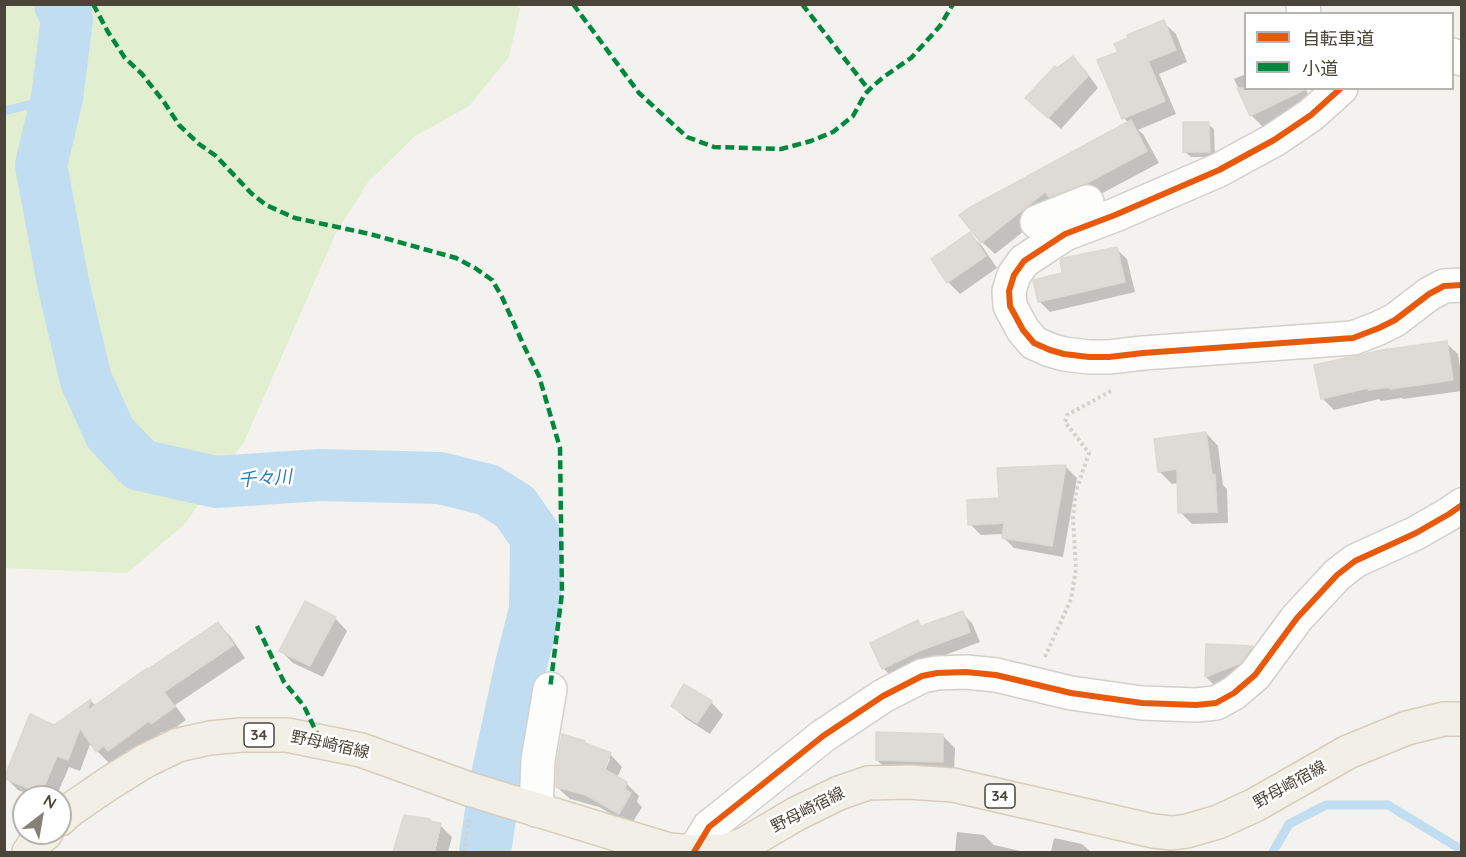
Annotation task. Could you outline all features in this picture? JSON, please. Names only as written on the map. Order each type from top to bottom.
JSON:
[{"type":"main road","name":"野母崎宿線","points":[[72,809],[145,761],[178,745],[210,738],[241,735],[287,735],[361,750],[473,790],[669,850],[715,852],[746,844],[813,805],[868,783],[952,784],[1153,831],[1172,833],[1218,822],[1255,805],[1348,752],[1407,728],[1444,719],[1461,719]]},
{"type":"street","points":[[1339,90],[1311,115],[1274,140],[1219,170],[1065,234],[1024,261],[1014,275],[1010,291],[1010,306],[1023,330],[1034,343],[1050,350],[1089,357],[1353,338],[1395,320],[1429,294],[1444,286],[1461,285]]},
{"type":"street","points":[[1037,222],[1113,191],[1143,185],[1162,194]]},
{"type":"street","points":[[715,852],[709,827],[823,736],[883,696],[922,676],[966,672],[996,675],[1054,689],[1142,703],[1196,705],[1216,703],[1234,693],[1255,675],[1297,618],[1337,575],[1355,561],[1416,533],[1449,514],[1461,504]]},
{"type":"street","points":[[534,809],[538,760],[550,689]]},
{"type":"path","points":[[1054,689],[1045,657],[1071,599],[1076,569],[1073,518],[1076,491],[1089,453],[1065,422],[1067,416],[1116,388]]},
{"type":"green space","points":[[5,5],[518,5],[520,9],[509,57],[469,106],[414,137],[368,182],[335,235],[244,442],[184,525],[127,573],[5,568]]},
{"type":"building","points":[[1164,20],[1176,50],[1148,61],[1165,101],[1122,119],[1097,60],[1118,52],[1114,44],[1128,38],[1127,35]]},
{"type":"building","points":[[1073,56],[1088,76],[1048,118],[1025,98],[1055,66],[1057,68]]},
{"type":"building","points":[[1237,88],[1304,90],[1250,116]]},
{"type":"building","points":[[1131,120],[1147,151],[1085,184],[1049,197],[1045,192],[981,243],[959,215],[969,208]]},
{"type":"building","points":[[1183,122],[1209,122],[1210,152],[1183,152]]},
{"type":"building","points":[[970,232],[986,256],[947,283],[931,259]]},
{"type":"building","points":[[1117,247],[1125,282],[1038,302],[1033,280],[1062,273],[1060,260]]},
{"type":"building","points":[[1447,341],[1453,380],[1390,389],[1390,387],[1368,390],[1368,388],[1321,399],[1314,365],[1382,350]]},
{"type":"building","points":[[1206,432],[1212,475],[1215,475],[1217,512],[1178,513],[1177,469],[1158,472],[1154,439]]},
{"type":"building","points":[[1066,465],[1052,546],[1002,538],[1004,523],[968,525],[967,500],[999,498],[997,468]]},
{"type":"building","points":[[305,601],[336,617],[310,666],[279,651]]},
{"type":"building","points":[[963,611],[970,632],[919,651],[882,669],[870,643],[918,620],[921,626]]},
{"type":"building","points":[[218,622],[234,645],[164,692],[175,707],[151,724],[149,721],[108,751],[104,746],[96,752],[80,728],[68,760],[57,756],[45,785],[20,785],[4,778],[30,714],[54,725],[91,699],[87,711]]},
{"type":"building","points":[[1206,644],[1253,646],[1241,663],[1205,677]]},
{"type":"building","points":[[684,684],[712,701],[697,723],[671,706]]},
{"type":"building","points":[[876,732],[943,734],[943,762],[876,760]]},
{"type":"building","points":[[562,734],[611,753],[604,769],[627,782],[625,789],[631,793],[619,814],[586,795],[556,787],[557,762]]},
{"type":"building","points":[[404,815],[441,823],[434,852],[393,852]]},
{"type":"waterway","name":"千々川","points":[[60,4],[67,18],[57,98],[41,165],[63,283],[86,380],[110,433],[140,465],[216,482],[320,475],[440,478],[488,490],[515,507],[536,537],[535,610],[494,790],[485,852]]},
{"type":"waterway","points":[[4,111],[57,98]]},
{"type":"waterway","points":[[1273,852],[1289,824],[1326,805],[1388,805],[1462,850]]},
{"type":"marked path","points":[[93,4],[125,58],[142,74],[179,125],[216,156],[251,193],[266,205],[295,218],[370,234],[456,258],[492,280],[539,376],[560,448],[562,593],[550,689]]},
{"type":"marked path","points":[[573,4],[639,93],[687,137],[714,147],[781,149],[833,132],[853,116],[865,94],[885,76],[911,58],[940,26],[953,4]]},
{"type":"marked path","points":[[802,4],[869,90]]},
{"type":"marked path","points":[[257,626],[284,682],[304,706],[321,742]]},
{"type":"cycle path","points":[[1339,90],[1311,115],[1274,140],[1219,170],[1065,234],[1024,261],[1014,275],[1009,291],[1010,306],[1023,330],[1034,343],[1050,350],[1089,357],[1353,338],[1395,320],[1429,294],[1444,286],[1462,285]]},
{"type":"cycle path","points":[[694,852],[709,827],[823,736],[883,696],[922,676],[966,672],[996,675],[1071,693],[1142,703],[1196,705],[1216,703],[1234,693],[1255,675],[1297,618],[1337,575],[1355,561],[1416,533],[1462,505]]}]
